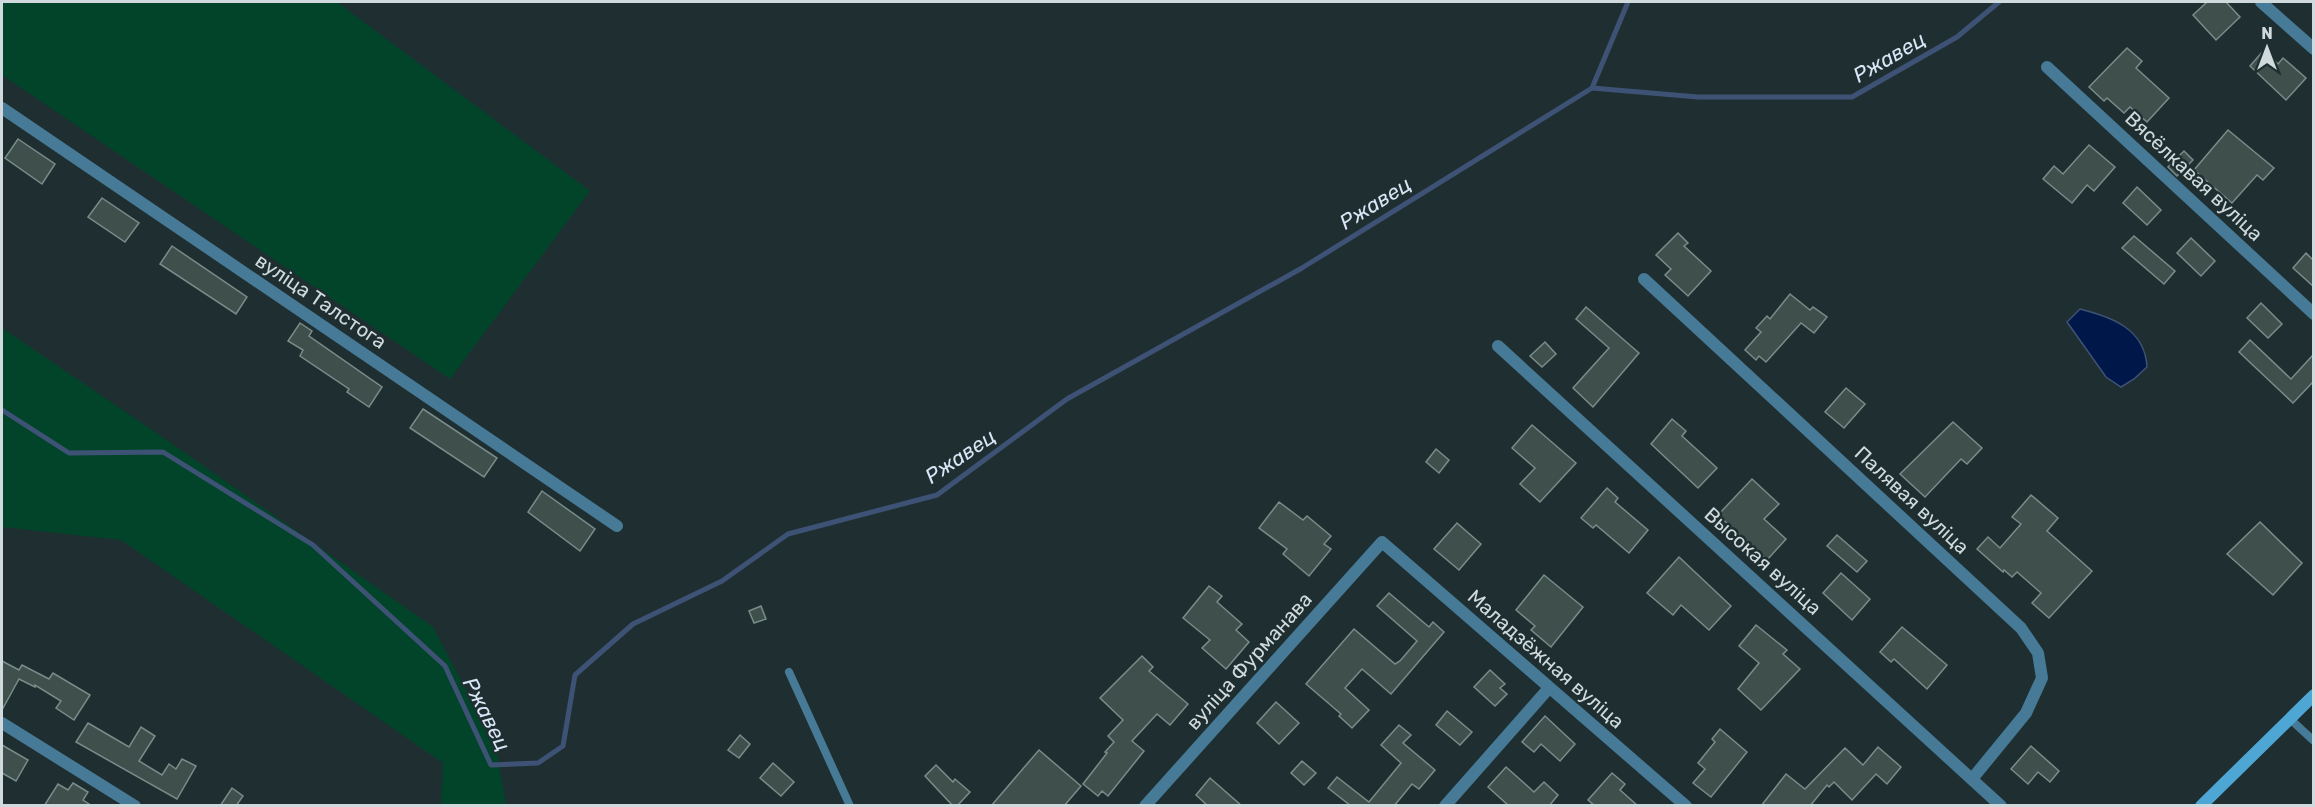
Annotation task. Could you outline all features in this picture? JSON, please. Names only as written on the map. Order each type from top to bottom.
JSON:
[{"type":"main road","points":[[2201,806],[2313,695]]},
{"type":"street","points":[[2261,2],[2313,49]]},
{"type":"street","name":"Вясёлкавая вуліца","points":[[2047,67],[2313,314]]},
{"type":"street","name":"вуліца Талстога","points":[[2,108],[617,526]]},
{"type":"street","name":"Палявая вуліца","points":[[1644,279],[2021,628],[2038,653],[2042,678],[2026,713],[1972,779]]},
{"type":"street","name":"Высокая вуліца","points":[[1498,346],[2001,806]]},
{"type":"street","name":"Маладзёжная вуліца","points":[[1382,542],[1686,806]]},
{"type":"street","name":"вуліца Фурманава","points":[[1145,806],[1382,542]]},
{"type":"street","points":[[1445,806],[1549,688]]},
{"type":"street","points":[[2,723],[135,806]]},
{"type":"lane","points":[[789,672],[849,806]]},
{"type":"lane","points":[[2289,718],[2313,741]]},
{"type":"green space","points":[[2,2],[337,2],[590,191],[450,379],[2,75]]},
{"type":"green space","points":[[2,328],[161,436],[433,627],[496,747],[506,805],[441,805],[443,763],[121,540],[2,527]]},
{"type":"water","points":[[2080,309],[2104,316],[2125,327],[2140,343],[2147,367],[2121,387],[2106,377],[2067,322]]},
{"type":"building","points":[[2207,2],[2226,2],[2240,17],[2216,40],[2193,15]]},
{"type":"building","points":[[2127,48],[2142,61],[2136,68],[2169,98],[2147,122],[2130,107],[2124,113],[2107,98],[2104,101],[2089,87]]},
{"type":"building","points":[[2264,50],[2278,64],[2283,58],[2306,78],[2286,100],[2250,66]]},
{"type":"building","points":[[2228,130],[2274,168],[2263,180],[2257,175],[2232,203],[2194,170]]},
{"type":"building","points":[[18,139],[55,164],[42,184],[5,158]]},
{"type":"building","points":[[2089,145],[2115,167],[2094,191],[2087,185],[2072,203],[2043,179],[2054,166],[2063,174]]},
{"type":"building","points":[[2184,151],[2193,160],[2177,176],[2168,167]]},
{"type":"building","points":[[2137,187],[2161,210],[2147,225],[2123,203]]},
{"type":"building","points":[[102,198],[139,223],[125,242],[88,217]]},
{"type":"building","points":[[1678,233],[1688,243],[1684,246],[1711,271],[1688,296],[1665,275],[1671,269],[1656,255]]},
{"type":"building","points":[[2134,236],[2175,271],[2164,284],[2122,248]]},
{"type":"building","points":[[2191,238],[2215,261],[2201,276],[2177,253]]},
{"type":"building","points":[[172,246],[247,297],[236,314],[160,264]]},
{"type":"building","points":[[2306,253],[2313,260],[2313,286],[2293,268]]},
{"type":"building","points":[[1790,294],[1810,310],[1813,307],[1827,317],[1814,333],[1801,323],[1766,362],[1759,356],[1756,360],[1745,350],[1761,332],[1756,328],[1767,316],[1770,319]]},
{"type":"building","points":[[2261,303],[2282,324],[2268,338],[2247,318]]},
{"type":"building","points":[[1586,307],[1639,353],[1593,407],[1573,388],[1609,348],[1576,319]]},
{"type":"building","points":[[300,323],[312,331],[309,336],[382,387],[369,407],[347,392],[349,389],[300,356],[303,350],[288,341]]},
{"type":"building","points":[[2250,340],[2291,379],[2313,355],[2313,382],[2293,403],[2239,352]]},
{"type":"building","points":[[1545,342],[1556,354],[1542,367],[1530,356]]},
{"type":"building","points":[[1846,388],[1865,404],[1844,428],[1825,412]]},
{"type":"building","points":[[423,409],[497,458],[484,477],[410,428]]},
{"type":"building","points":[[1672,419],[1686,431],[1682,436],[1717,468],[1698,488],[1651,444]]},
{"type":"building","points":[[1953,422],[1982,448],[1967,464],[1961,459],[1925,497],[1900,474]]},
{"type":"building","points":[[1532,425],[1576,463],[1540,502],[1520,484],[1535,468],[1512,448]]},
{"type":"building","points":[[1436,449],[1449,460],[1439,473],[1426,462]]},
{"type":"building","points":[[1752,479],[1779,504],[1764,519],[1786,539],[1767,560],[1718,515]]},
{"type":"building","points":[[1607,488],[1618,498],[1615,502],[1648,530],[1629,553],[1596,525],[1593,528],[1581,518]]},
{"type":"building","points":[[542,491],[595,529],[580,551],[528,512]]},
{"type":"building","points":[[2031,495],[2058,518],[2047,531],[2092,571],[2049,618],[2032,603],[2041,593],[2017,572],[2012,577],[2004,570],[2003,572],[1977,549],[1988,537],[2000,548],[2021,524],[2012,517]]},
{"type":"building","points":[[1279,502],[1303,520],[1307,516],[1331,536],[1324,544],[1331,549],[1309,576],[1283,554],[1287,549],[1259,528]]},
{"type":"building","points":[[2260,522],[2302,563],[2273,595],[2227,554]]},
{"type":"building","points":[[1457,523],[1481,544],[1459,570],[1434,549]]},
{"type":"building","points":[[1837,535],[1867,561],[1857,572],[1827,546]]},
{"type":"building","points":[[1679,557],[1731,606],[1709,630],[1681,605],[1673,615],[1647,593]]},
{"type":"building","points":[[1841,573],[1870,599],[1852,620],[1823,593]]},
{"type":"building","points":[[1544,575],[1583,607],[1551,647],[1531,630],[1535,626],[1516,610]]},
{"type":"building","points":[[1209,586],[1222,596],[1217,602],[1242,624],[1236,630],[1249,642],[1226,669],[1202,648],[1210,640],[1183,618]]},
{"type":"building","points":[[1389,593],[1429,627],[1433,622],[1444,632],[1391,694],[1362,669],[1345,688],[1369,710],[1352,728],[1339,716],[1341,714],[1306,684],[1354,629],[1395,664],[1400,661],[1417,641],[1377,606]]},
{"type":"building","points":[[761,606],[766,619],[754,623],[749,611]]},
{"type":"building","points":[[1756,625],[1787,650],[1783,654],[1800,669],[1761,710],[1738,689],[1759,663],[1739,646]]},
{"type":"building","points":[[1902,627],[1947,665],[1927,689],[1894,659],[1891,662],[1880,652]]},
{"type":"building","points":[[1142,656],[1153,667],[1149,671],[1188,704],[1170,725],[1157,714],[1132,741],[1144,751],[1108,796],[1102,791],[1098,796],[1083,784],[1114,742],[1108,736],[1123,720],[1100,698]]},
{"type":"building","points":[[2,661],[19,670],[22,665],[49,679],[53,673],[90,695],[74,720],[56,708],[61,701],[35,685],[35,687],[19,679],[2,710]]},
{"type":"building","points":[[1490,670],[1505,684],[1500,688],[1507,694],[1495,706],[1474,687]]},
{"type":"building","points":[[1276,702],[1299,723],[1279,744],[1257,723]]},
{"type":"building","points":[[1447,711],[1472,732],[1460,745],[1436,725]]},
{"type":"building","points":[[1545,716],[1575,744],[1560,761],[1541,744],[1534,752],[1522,742]]},
{"type":"building","points":[[88,723],[129,747],[141,727],[155,736],[139,761],[162,775],[169,764],[176,769],[182,759],[196,766],[177,799],[76,742]]},
{"type":"building","points":[[1399,725],[1411,735],[1403,743],[1435,770],[1419,789],[1412,784],[1394,806],[1351,806],[1328,788],[1337,777],[1369,802],[1401,763],[1381,745]]},
{"type":"building","points":[[1720,729],[1747,752],[1711,797],[1693,783],[1705,769],[1698,763],[1715,742],[1712,739]]},
{"type":"building","points":[[740,735],[750,744],[739,758],[728,750]]},
{"type":"building","points":[[2,745],[28,760],[16,781],[2,773]]},
{"type":"building","points":[[2031,746],[2059,771],[2050,782],[2038,772],[2028,784],[2011,769]]},
{"type":"building","points":[[1878,747],[1901,767],[1887,784],[1876,774],[1852,800],[1834,782],[1829,787],[1827,785],[1810,806],[1761,806],[1786,774],[1805,789],[1845,748],[1863,765]]},
{"type":"building","points":[[1039,750],[1081,786],[1064,806],[991,806]]},
{"type":"building","points":[[1302,761],[1316,773],[1304,785],[1291,773]]},
{"type":"building","points":[[773,763],[794,782],[781,796],[760,778]]},
{"type":"building","points":[[936,765],[953,782],[955,779],[970,792],[957,806],[953,806],[925,776]]},
{"type":"building","points":[[1506,767],[1534,792],[1544,782],[1558,795],[1549,806],[1509,806],[1488,787]]},
{"type":"building","points":[[1612,773],[1625,784],[1620,790],[1638,806],[1595,806],[1588,800]]},
{"type":"building","points":[[1210,778],[1242,806],[1208,806],[1196,795]]},
{"type":"building","points":[[73,783],[88,792],[83,800],[92,806],[44,806],[58,784],[68,790]]},
{"type":"building","points":[[232,788],[243,796],[236,806],[220,806]]},
{"type":"waterway","points":[[1592,88],[1628,2]]},
{"type":"waterway","name":"Ржавец","points":[[2,410],[69,453],[163,452],[313,545],[445,666],[491,765],[538,763],[563,746],[575,675],[633,624],[722,581],[788,534],[937,495],[1067,399],[1302,268],[1592,88],[1698,97],[1852,97],[1957,37],[1999,2]]}]
